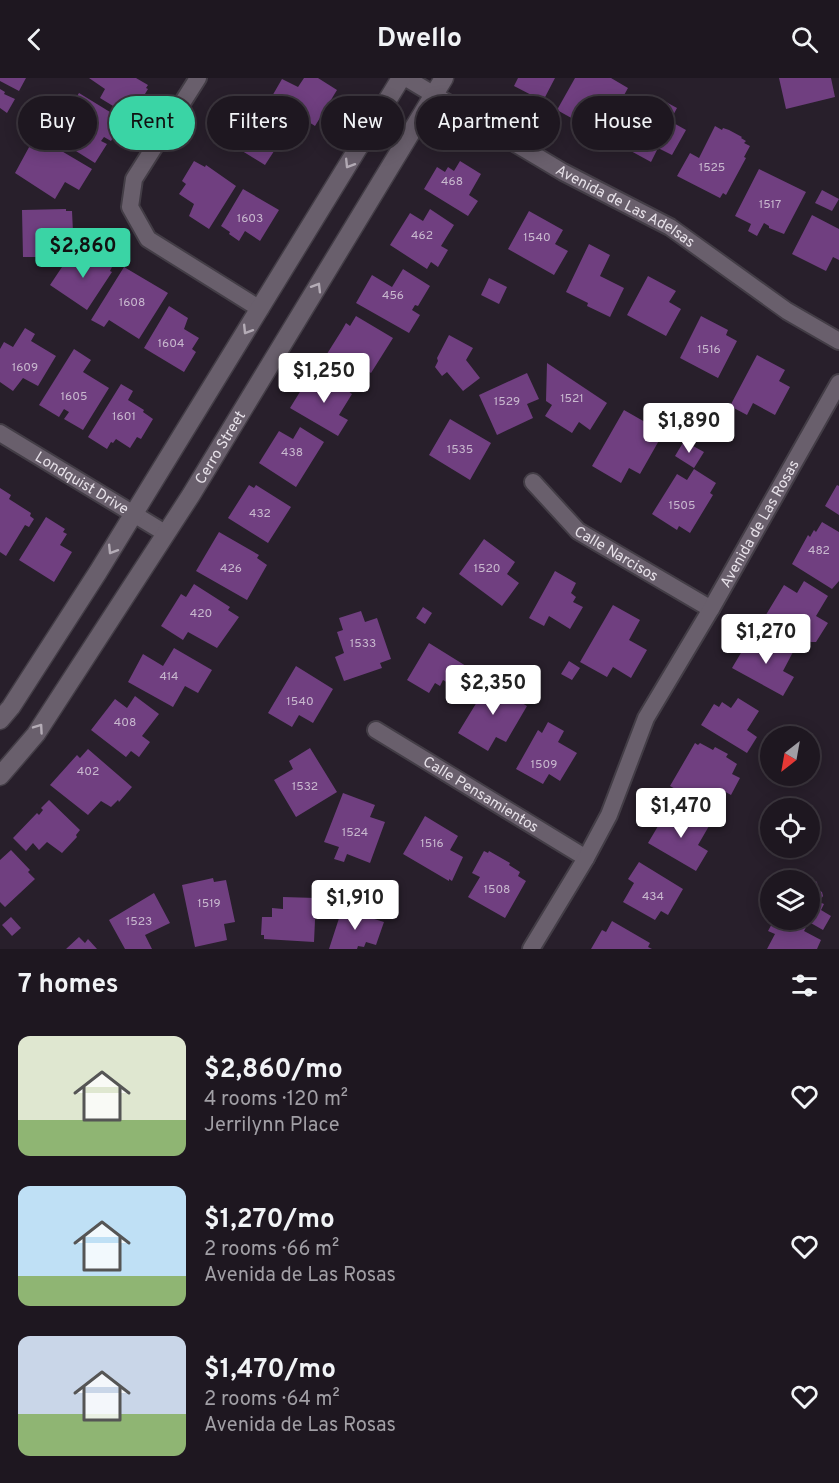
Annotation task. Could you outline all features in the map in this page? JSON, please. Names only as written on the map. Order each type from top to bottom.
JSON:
[{"type":"street","points":[[198,78],[134,179],[130,207],[148,239],[260,309]]},
{"type":"street","points":[[0,720],[24,687],[134,514],[400,78]]},
{"type":"street","name":"Avenida de Las Adelsas","points":[[406,78],[563,172],[670,227],[787,311],[839,340]]},
{"type":"street","name":"Cerro Street","points":[[1,774],[36,734],[191,495],[444,78]]},
{"type":"street","name":"Avenida de Las Rosas","points":[[531,949],[609,815],[646,718],[711,609],[839,383]]},
{"type":"street","name":"Londquist Drive","points":[[0,433],[165,533]]},
{"type":"street","name":"Calle Narcisos","points":[[532,482],[578,531],[711,609]]},
{"type":"street","name":"Calle Pensamientos","points":[[376,730],[586,858]]},
{"type":"building","points":[[0,78],[26,78],[19,91],[0,81]]},
{"type":"building","points":[[89,78],[136,78],[148,85],[144,96],[109,96],[109,104],[100,98],[105,89]]},
{"type":"building","points":[[304,78],[318,78],[337,90],[333,96],[321,96],[321,116],[315,126],[309,122],[309,96],[272,96],[282,79],[298,87]]},
{"type":"building","points":[[518,78],[555,78],[546,96],[533,96],[514,86]]},
{"type":"building","points":[[575,78],[611,78],[628,88],[624,96],[572,96],[572,118],[560,112],[560,105]]},
{"type":"building","points":[[779,78],[831,78],[835,97],[786,109]]},
{"type":"building","points":[[0,89],[5,92],[4,94],[15,99],[7,113],[0,108]]},
{"type":"building","points":[[97,104],[109,111],[109,140],[104,137],[101,141],[107,144],[95,163],[74,150],[97,150]]},
{"type":"building","points":[[674,123],[686,130],[672,155],[662,150],[674,150]]},
{"type":"building","points":[[715,126],[742,137],[746,141],[744,143],[750,146],[726,195],[723,193],[720,198],[677,176],[690,153],[699,158]]},
{"type":"building","points":[[27,150],[60,150],[92,169],[79,190],[65,182],[55,199],[15,173]]},
{"type":"building","points":[[241,150],[275,150],[265,165]]},
{"type":"building","points":[[629,150],[657,150],[651,162]]},
{"type":"building","points":[[194,161],[205,167],[206,165],[236,186],[209,229],[189,216],[194,204],[179,194],[186,184],[182,181]]},
{"type":"building","points":[[460,161],[481,174],[469,195],[478,201],[468,216],[424,189],[437,167],[445,172],[448,167],[454,171]]},
{"type":"building","points":[[759,169],[806,192],[784,234],[769,228],[764,223],[757,236],[748,231],[751,224],[735,216]]},
{"type":"building","points":[[243,189],[279,210],[260,241],[245,231],[239,241],[221,226]]},
{"type":"building","points":[[822,190],[839,199],[832,211],[815,203]]},
{"type":"building","points":[[66,209],[66,211],[72,211],[73,232],[61,234],[61,252],[47,251],[46,257],[23,257],[22,210]]},
{"type":"building","points":[[430,209],[454,225],[441,246],[448,250],[438,267],[431,262],[427,269],[390,245],[410,213],[423,221]]},
{"type":"building","points":[[529,211],[563,230],[555,244],[568,251],[554,275],[508,249]]},
{"type":"building","points":[[812,215],[839,229],[839,260],[833,257],[826,271],[792,254]]},
{"type":"building","points":[[589,244],[610,255],[600,276],[624,288],[610,317],[566,292]]},
{"type":"building","points":[[95,253],[113,265],[110,271],[112,272],[87,310],[50,285],[70,255],[85,265]]},
{"type":"building","points":[[124,267],[168,293],[139,339],[109,320],[104,327],[91,320]]},
{"type":"building","points":[[403,269],[430,286],[418,306],[415,305],[412,310],[420,315],[409,333],[356,303],[372,275],[392,287]]},
{"type":"building","points":[[648,276],[676,291],[669,302],[681,309],[666,336],[627,315]]},
{"type":"building","points":[[489,278],[507,287],[499,304],[481,295]]},
{"type":"building","points":[[169,306],[188,318],[184,329],[199,338],[192,349],[196,352],[184,372],[144,348]]},
{"type":"building","points":[[356,316],[393,338],[371,373],[352,361],[347,370],[325,357],[346,323],[350,326]]},
{"type":"building","points":[[701,316],[728,330],[726,335],[737,341],[718,378],[680,358]]},
{"type":"building","points":[[25,328],[35,334],[31,341],[56,356],[38,386],[23,378],[13,391],[0,382],[0,349],[4,342],[13,347]]},
{"type":"building","points":[[449,335],[473,348],[466,360],[480,378],[463,391],[447,372],[442,376],[435,367]]},
{"type":"building","points":[[74,349],[91,360],[83,372],[109,388],[83,430],[64,419],[69,412],[64,409],[59,417],[39,405]]},
{"type":"building","points":[[757,355],[785,370],[779,381],[790,387],[775,415],[753,403],[747,415],[730,406]]},
{"type":"building","points":[[547,363],[607,403],[590,430],[579,422],[572,433],[545,416],[552,405],[546,401]]},
{"type":"building","points":[[527,373],[539,399],[527,404],[533,418],[497,435],[479,395]]},
{"type":"building","points":[[324,376],[340,386],[345,378],[353,383],[348,391],[352,394],[339,415],[348,420],[338,436],[290,408],[306,382],[317,388]]},
{"type":"building","points":[[121,384],[133,391],[128,400],[153,419],[141,439],[137,437],[130,448],[116,439],[107,449],[88,437]]},
{"type":"building","points":[[624,410],[645,422],[647,417],[665,427],[640,474],[629,468],[621,483],[592,466]]},
{"type":"building","points":[[450,419],[491,443],[470,480],[429,455]]},
{"type":"building","points":[[300,427],[324,442],[296,487],[259,463],[279,431],[293,439]]},
{"type":"building","points":[[684,441],[704,452],[694,468],[675,456]]},
{"type":"building","points":[[694,469],[716,483],[710,493],[713,495],[690,533],[679,526],[677,530],[652,514],[677,474],[687,480]]},
{"type":"building","points":[[249,485],[254,488],[256,485],[291,507],[268,543],[228,518]]},
{"type":"building","points":[[837,485],[839,486],[839,515],[825,506]]},
{"type":"building","points":[[0,488],[11,495],[9,499],[31,513],[30,516],[34,519],[29,527],[25,525],[6,556],[0,552]]},
{"type":"building","points":[[46,517],[65,529],[63,532],[67,534],[60,545],[72,552],[54,582],[19,560]]},
{"type":"building","points":[[822,522],[839,532],[839,581],[832,589],[792,564],[808,535],[810,537],[814,530],[816,532]]},
{"type":"building","points":[[219,532],[259,555],[257,558],[267,565],[247,600],[196,571]]},
{"type":"building","points":[[484,539],[515,562],[507,574],[519,583],[502,606],[459,574]]},
{"type":"building","points":[[555,571],[576,583],[571,593],[576,597],[573,602],[583,607],[570,629],[549,616],[544,626],[529,618]]},
{"type":"building","points":[[804,581],[828,596],[816,616],[828,623],[816,642],[803,638],[801,640],[764,618],[784,585],[797,593]]},
{"type":"building","points":[[194,584],[230,607],[228,610],[239,617],[217,648],[188,632],[183,640],[161,626],[181,594],[186,597]]},
{"type":"building","points":[[613,605],[640,620],[629,640],[647,650],[631,678],[613,667],[607,677],[580,662]]},
{"type":"building","points":[[423,607],[432,613],[425,624],[416,618]]},
{"type":"building","points":[[361,611],[365,622],[377,618],[391,659],[380,663],[382,668],[344,681],[335,657],[344,653],[337,632],[343,630],[339,618]]},
{"type":"building","points":[[766,636],[793,652],[783,671],[794,677],[783,696],[732,668],[748,641],[759,647]]},
{"type":"building","points":[[429,643],[466,666],[453,686],[443,680],[440,686],[435,683],[429,693],[407,680]]},
{"type":"building","points":[[174,648],[212,670],[198,693],[185,686],[173,707],[128,682],[143,654],[163,666]]},
{"type":"building","points":[[569,661],[580,668],[572,680],[561,674]]},
{"type":"building","points":[[296,666],[333,689],[313,723],[299,715],[292,727],[268,713]]},
{"type":"building","points":[[491,679],[513,692],[510,696],[527,706],[506,742],[496,737],[488,751],[458,733]]},
{"type":"building","points":[[135,696],[159,714],[142,736],[150,742],[139,757],[131,751],[126,757],[91,730],[115,699],[127,708]]},
{"type":"building","points":[[738,698],[759,711],[747,730],[757,737],[747,753],[701,725],[714,704],[719,707],[722,702],[731,708]]},
{"type":"building","points":[[548,722],[564,731],[558,742],[577,753],[560,781],[549,774],[543,784],[516,769],[538,730],[542,733]]},
{"type":"building","points":[[695,743],[698,745],[700,743],[713,750],[715,747],[728,754],[726,757],[737,764],[732,774],[740,778],[731,795],[722,790],[716,801],[696,790],[691,798],[670,786]]},
{"type":"building","points":[[310,748],[337,792],[296,817],[274,780],[293,769],[289,761]]},
{"type":"building","points":[[88,749],[132,787],[119,802],[118,800],[111,807],[101,801],[88,815],[50,785],[77,755],[80,758]]},
{"type":"building","points":[[343,793],[375,805],[370,817],[385,822],[370,863],[347,854],[344,862],[334,859],[339,847],[324,842]]},
{"type":"building","points":[[49,800],[80,830],[77,837],[62,853],[47,842],[39,850],[33,843],[26,851],[13,838],[37,813],[39,815],[43,810],[41,808]]},
{"type":"building","points":[[682,810],[709,826],[698,845],[708,851],[696,871],[648,843],[664,816],[674,822]]},
{"type":"building","points":[[425,816],[458,836],[450,850],[463,857],[452,881],[403,854]]},
{"type":"building","points":[[11,850],[30,870],[28,872],[35,879],[5,907],[0,902],[0,860]]},
{"type":"building","points":[[484,851],[488,853],[489,851],[510,863],[509,865],[520,872],[518,876],[526,881],[505,918],[468,897],[480,877],[472,873]]},
{"type":"building","points":[[639,862],[683,889],[668,915],[661,911],[655,920],[623,902],[634,883],[628,879]]},
{"type":"building","points":[[213,878],[214,882],[226,880],[235,922],[224,924],[227,940],[195,947],[182,885]]},
{"type":"building","points":[[154,893],[170,923],[145,935],[152,949],[125,949],[109,920]]},
{"type":"building","points":[[283,897],[316,898],[314,942],[264,939],[264,935],[261,935],[262,917],[272,917],[272,908],[283,909]]},
{"type":"building","points":[[820,902],[824,904],[821,910],[831,916],[823,930],[820,928]]},
{"type":"building","points":[[342,909],[384,922],[376,945],[366,942],[364,947],[358,946],[357,949],[329,949]]},
{"type":"building","points":[[11,917],[21,928],[12,936],[2,925]]},
{"type":"building","points":[[612,921],[650,943],[648,947],[652,949],[591,949],[602,930],[606,932]]},
{"type":"building","points":[[805,930],[821,940],[817,949],[767,949],[775,934],[768,931]]},
{"type":"building","points":[[79,937],[85,943],[88,939],[97,949],[66,949]]}]
